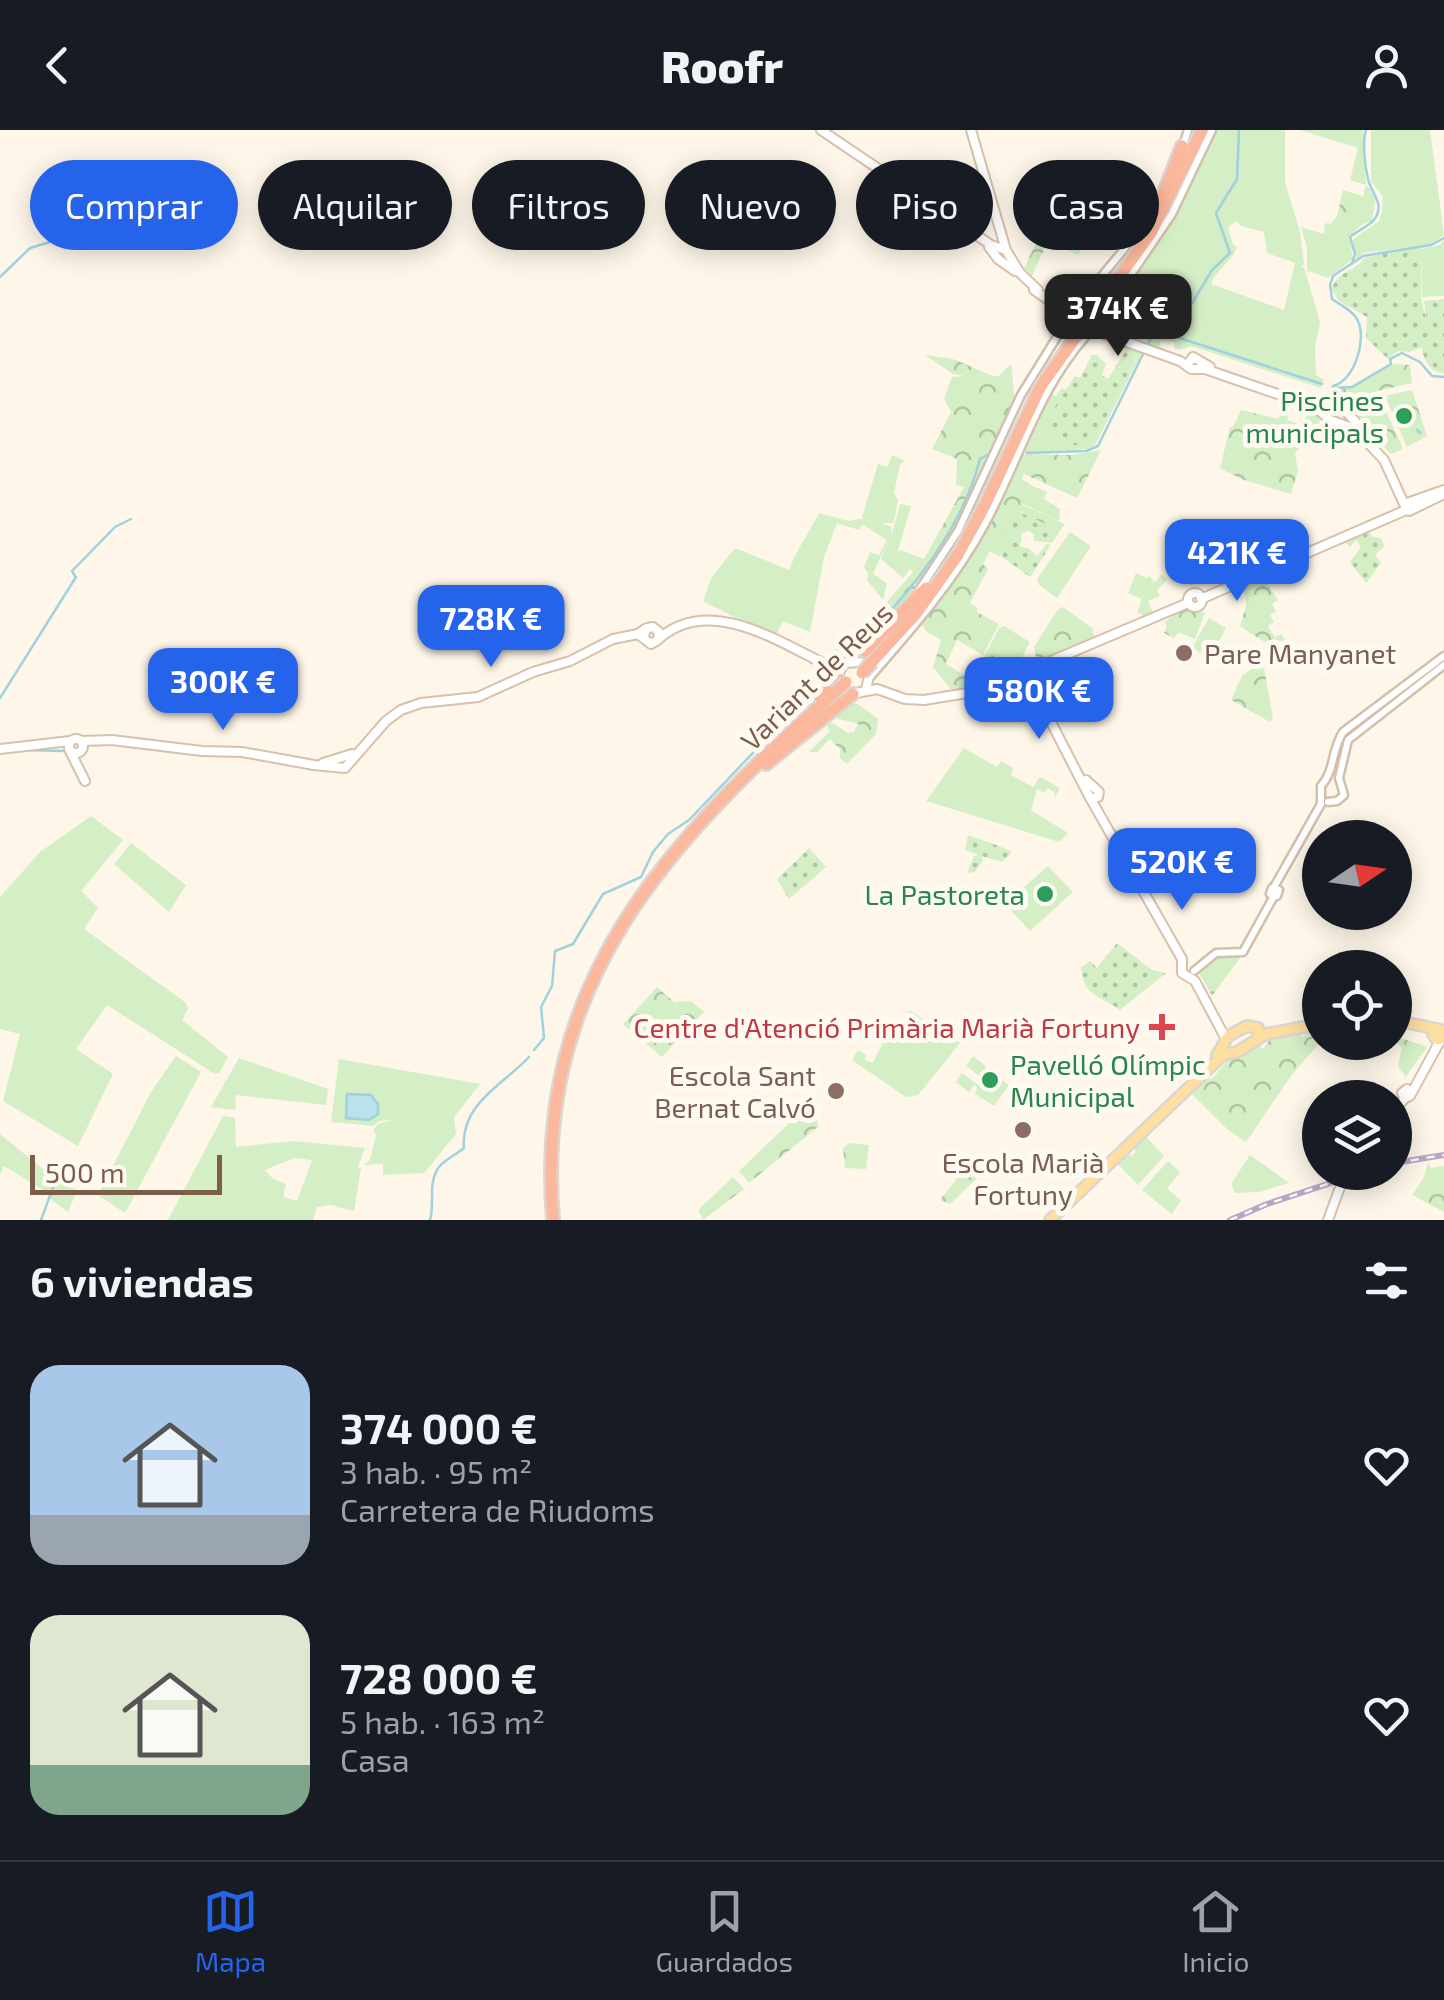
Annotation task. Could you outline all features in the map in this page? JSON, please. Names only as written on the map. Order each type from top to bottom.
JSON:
[{"type":"highway","name":"Variant de Reus","points":[[1159,211],[1205,133]]},
{"type":"highway","points":[[1159,206],[1182,146]]},
{"type":"highway","name":"Variant de Reus","points":[[856,674],[931,588],[964,536],[1037,384],[1135,250]]},
{"type":"highway","name":"Variant de Reus","points":[[555,1220],[560,1108],[573,1046],[591,994],[614,946],[644,897],[722,804],[856,674],[935,590],[986,504],[1041,386],[1136,250]]},
{"type":"highway","points":[[916,626],[970,538],[986,504]]},
{"type":"highway","points":[[722,804],[856,674]]},
{"type":"highway","points":[[698,824],[856,674]]},
{"type":"highway","name":"Variant de Reus","points":[[555,1220],[550,1169],[556,1108],[577,1017],[597,968],[622,922],[698,824],[759,761],[836,693]]},
{"type":"main road","points":[[821,130],[980,236],[998,250],[1030,288],[1074,311],[1097,306],[1096,326]]},
{"type":"main road","points":[[971,130],[1001,239],[998,250]]},
{"type":"main road","points":[[971,130],[984,160]]},
{"type":"main road","points":[[993,189],[1004,234]]},
{"type":"main road","points":[[993,201],[1019,269],[1048,298]]},
{"type":"main road","points":[[1074,311],[1075,332],[1096,326],[1188,362],[1195,357],[1198,365],[1321,406],[1330,420],[1347,419]]},
{"type":"main road","points":[[1321,406],[1328,402],[1341,406],[1347,419],[1384,460],[1407,506]]},
{"type":"main road","points":[[1033,682],[1044,664],[1188,603],[1192,594],[1201,597],[1258,572],[1262,566],[1269,568],[1444,492]]},
{"type":"main road","points":[[642,634],[652,644],[661,633],[701,620],[727,621],[856,674],[905,699],[924,700],[1033,682],[1045,672],[1048,678],[1051,667],[1061,657]]},
{"type":"main road","points":[[0,749],[119,742],[202,752],[242,752],[309,764],[341,764],[386,721],[410,706],[478,697],[533,672],[570,661],[613,639],[642,634],[650,627],[661,633]]},
{"type":"main road","points":[[1033,682],[1190,969],[1222,1020],[1240,1030]]},
{"type":"main road","points":[[309,764],[341,764],[368,742]]},
{"type":"main road","points":[[70,746],[85,781],[78,759],[81,747]]},
{"type":"main road","points":[[325,765],[353,754]]},
{"type":"main road","points":[[1190,969],[1226,1047],[1236,1052],[1259,1034],[1302,1026]]},
{"type":"main road","points":[[1047,1220],[1240,1030],[1250,1025],[1259,1034]]},
{"type":"main road","points":[[1412,1027],[1437,1035],[1412,1082]]},
{"type":"main road","points":[[1330,1220],[1341,1190]]},
{"type":"street","points":[[856,674],[958,531],[1021,395],[1074,311],[1140,226],[1188,130]]},
{"type":"street","points":[[856,674],[916,626],[970,550],[1050,387],[1172,214],[1205,133]]},
{"type":"street","points":[[1190,969],[1216,953],[1240,948],[1325,800],[1321,788],[1328,780],[1343,732],[1444,656]]},
{"type":"street","points":[[1325,800],[1336,802],[1342,797],[1342,755],[1348,740],[1444,665]]},
{"type":"street","points":[[1328,780],[1340,781]]},
{"type":"green space","points":[[1215,130],[1285,130],[1285,182],[1300,232],[1304,264],[1301,267],[1320,322],[1315,347],[1316,375],[1324,380],[1321,388],[1191,346],[1179,350],[1174,348],[1174,342],[1161,341],[1159,348],[1155,348],[1106,327],[1110,306],[1150,250],[1159,250],[1159,238]],"holes":[[[1237,221],[1241,226],[1264,232],[1267,253],[1295,263],[1284,310],[1211,284],[1237,247],[1228,227]]]},
{"type":"green space","points":[[1300,130],[1363,130],[1366,185],[1350,180],[1358,148]]},
{"type":"green space","points":[[1371,130],[1430,130],[1444,235],[1429,245],[1363,253],[1357,259],[1352,240],[1379,221],[1382,211],[1383,197],[1371,181]]},
{"type":"green space","points":[[1366,185],[1376,197],[1372,221],[1363,224],[1337,216],[1343,190],[1363,196]]},
{"type":"green space","points":[[1337,216],[1363,224],[1349,236],[1353,259],[1328,278],[1307,273],[1307,247],[1301,227],[1324,234],[1325,223],[1331,224]]},
{"type":"green space","points":[[1444,240],[1444,296],[1422,297],[1422,249],[1440,245]]},
{"type":"green space","points":[[1422,249],[1421,299],[1427,321],[1424,301],[1444,299],[1444,373],[1428,364],[1422,347],[1398,351],[1388,359],[1366,338],[1367,317],[1339,301],[1332,290],[1341,275],[1364,258]]},
{"type":"green space","points":[[1033,250],[1044,250],[1031,278],[1024,268]]},
{"type":"green space","points":[[1128,347],[1139,352],[1093,443],[1065,443],[1041,428],[1075,376],[1080,378],[1092,355],[1106,364],[1102,375],[1108,379]]},
{"type":"green space","points":[[1140,351],[1095,445],[1086,449],[1021,453],[1051,393],[1056,396],[1062,388],[1067,389],[1042,428],[1093,443]]},
{"type":"green space","points":[[925,355],[953,359],[993,376],[999,376],[1011,364],[1015,402],[958,526],[900,610],[862,652],[836,665],[823,660],[865,627],[913,572],[896,555],[900,550],[924,559],[964,487],[956,485],[957,459],[932,449],[951,412],[944,399],[952,377],[965,376],[953,374]]},
{"type":"green space","points":[[1391,364],[1410,365],[1412,383],[1373,392],[1352,404],[1331,395],[1331,388],[1352,388]]},
{"type":"green space","name":"Piscines municipals","points":[[1412,390],[1427,436],[1407,447],[1385,396]]},
{"type":"green space","points":[[1379,396],[1403,449],[1391,454],[1355,416],[1356,408]]},
{"type":"green space","points":[[1286,400],[1293,402],[1287,420],[1301,425],[1310,410],[1322,419],[1295,453],[1298,471],[1291,494],[1241,479],[1220,468],[1230,427],[1241,410],[1278,419]]},
{"type":"green space","points":[[1101,450],[1077,498],[1024,474],[1022,480],[1029,483],[1020,504],[1065,524],[1060,531],[1018,511],[1000,557],[990,551],[983,564],[988,569],[970,603],[978,608],[977,612],[999,624],[983,655],[957,640],[946,664],[969,678],[963,690],[953,692],[933,667],[941,640],[922,625],[961,569],[1020,454],[1072,455]]},
{"type":"green space","points":[[892,455],[905,461],[900,464],[894,493],[898,500],[894,523],[882,523],[892,527],[891,537],[900,504],[911,506],[897,554],[911,568],[903,578],[881,559],[890,537],[873,574],[887,583],[883,600],[867,580],[864,568],[870,552],[879,555],[887,540],[862,524],[859,530],[837,523],[824,557],[810,632],[783,621],[775,638],[703,601],[711,578],[735,548],[789,570],[819,513],[848,521],[863,520],[878,464],[887,467]]},
{"type":"green space","points":[[1028,484],[1047,492],[1044,499],[1060,509],[1059,521],[1020,503]]},
{"type":"green space","points":[[1017,511],[1060,531],[1052,543],[1034,541],[1034,534],[1028,531],[1022,533],[1020,547],[1037,556],[1046,544],[1051,545],[1030,577],[1001,556]]},
{"type":"green space","points":[[1367,530],[1385,546],[1375,555],[1381,563],[1366,583],[1350,562],[1361,547],[1356,540],[1350,547],[1343,540]]},
{"type":"green space","points":[[1070,532],[1091,546],[1057,598],[1037,579]]},
{"type":"green space","points":[[1191,550],[1216,563],[1220,559],[1228,569],[1190,586],[1186,574],[1193,558],[1188,555]]},
{"type":"green space","points":[[1136,573],[1155,582],[1162,574],[1167,580],[1157,590],[1160,596],[1148,601],[1153,613],[1145,616],[1137,613],[1142,599],[1128,593]]},
{"type":"green space","points":[[1254,577],[1267,583],[1278,600],[1272,604],[1276,611],[1270,615],[1274,622],[1268,626],[1275,637],[1281,634],[1287,643],[1274,639],[1264,642],[1240,626],[1246,606],[1244,582]]},
{"type":"green space","points":[[1063,607],[1092,628],[1095,638],[1037,663],[1034,647]]},
{"type":"green space","points":[[1185,608],[1205,613],[1195,639],[1179,632],[1174,638],[1164,633],[1164,622]]},
{"type":"green space","points":[[1209,618],[1226,628],[1210,658],[1192,648]]},
{"type":"green space","points":[[1004,626],[1030,642],[1019,663],[995,650],[989,660],[984,657],[999,628]]},
{"type":"green space","points":[[994,650],[1012,659],[1007,669],[1023,678],[1021,681],[976,686]]},
{"type":"green space","points":[[1259,664],[1264,668],[1273,718],[1270,722],[1231,700],[1242,676]]},
{"type":"green space","points":[[849,703],[858,704],[878,719],[876,734],[847,764],[830,739],[817,752],[809,752],[830,731],[827,726],[831,722],[848,733],[854,732],[859,724],[835,718]]},
{"type":"green space","points":[[964,748],[997,767],[1001,761],[1013,768],[1011,775],[1033,787],[1040,777],[1060,788],[1054,799],[1055,793],[1048,788],[1044,793],[1037,789],[1031,810],[1068,833],[1059,842],[926,801]]},
{"type":"green space","points":[[91,816],[123,840],[81,891],[98,908],[84,929],[186,1003],[188,1009],[182,1020],[228,1057],[215,1074],[107,1005],[76,1049],[113,1074],[78,1146],[3,1101],[20,1034],[0,1029],[0,897],[40,852]]},
{"type":"green space","points":[[968,835],[1012,852],[1002,862],[981,856],[983,860],[975,872],[967,873],[974,856],[979,855],[965,850]]},
{"type":"green space","points":[[131,843],[186,885],[169,912],[114,864]]},
{"type":"green space","points":[[809,848],[826,867],[789,899],[777,879]]},
{"type":"green space","points":[[1048,866],[1073,892],[1030,931],[1005,904]]},
{"type":"green space","points":[[1117,943],[1152,970],[1166,973],[1120,1010],[1089,990],[1081,967],[1090,961],[1097,968]]},
{"type":"green space","points":[[1233,953],[1240,958],[1212,996],[1198,971],[1216,956]]},
{"type":"green space","points":[[657,987],[674,1002],[691,1001],[704,1012],[662,1057],[623,1024]]},
{"type":"green space","points":[[909,1010],[960,1043],[918,1095],[906,1097],[852,1060],[858,1050],[873,1063],[893,1022],[900,1025]]},
{"type":"green space","points":[[1300,1033],[1305,1060],[1246,1142],[1192,1094],[1206,1078],[1212,1079],[1231,1056],[1259,1045],[1263,1049],[1270,1039]]},
{"type":"green space","points":[[1412,1042],[1427,1047],[1406,1077],[1398,1066],[1399,1060],[1412,1060]]},
{"type":"green space","points":[[176,1056],[201,1072],[125,1213],[98,1195],[151,1092]]},
{"type":"green space","name":"Pavelló Olímpic Municipal","points":[[973,1056],[1009,1085],[994,1106],[975,1094],[974,1085],[969,1092],[956,1082],[962,1073],[978,1085],[983,1079],[966,1066]]},
{"type":"green space","points":[[239,1058],[328,1089],[326,1105],[236,1095],[235,1110],[211,1107]]},
{"type":"green space","points":[[339,1059],[480,1084],[454,1117],[456,1134],[424,1173],[383,1175],[383,1164],[363,1165],[370,1160],[376,1135],[373,1130],[392,1120],[380,1121],[373,1126],[331,1122]]},
{"type":"green space","points":[[803,1110],[819,1126],[749,1183],[739,1171]]},
{"type":"green space","points":[[223,1116],[235,1118],[236,1147],[293,1141],[365,1148],[358,1167],[361,1168],[354,1211],[331,1205],[317,1207],[313,1220],[168,1220]],"holes":[[[294,1158],[312,1160],[297,1201],[283,1197],[286,1184],[265,1170]]]},
{"type":"green space","points":[[0,1134],[55,1179],[77,1191],[68,1212],[49,1198],[50,1194],[4,1166],[0,1175]]},
{"type":"green space","points":[[1145,1136],[1164,1156],[1138,1185],[1117,1163],[1128,1153],[1131,1156],[1136,1152],[1133,1148]]},
{"type":"green space","points":[[849,1143],[869,1145],[866,1169],[845,1168],[843,1148]]},
{"type":"green space","points":[[976,1155],[986,1161],[986,1170],[950,1204],[940,1200]]},
{"type":"green space","points":[[1250,1155],[1289,1183],[1258,1192],[1235,1193],[1231,1184]]},
{"type":"green space","points":[[1168,1161],[1180,1172],[1167,1189],[1181,1200],[1172,1214],[1142,1190]]},
{"type":"green space","points":[[1428,1162],[1431,1168],[1444,1166],[1444,1212],[1412,1195]]},
{"type":"green space","points":[[733,1177],[744,1189],[703,1220],[698,1210]]},
{"type":"water","points":[[347,1094],[371,1095],[378,1104],[378,1114],[369,1120],[346,1118]]},
{"type":"waterway","points":[[1147,345],[1162,321],[1191,305],[1212,270],[1230,253],[1216,213],[1237,179],[1239,130]]},
{"type":"waterway","points":[[1352,264],[1355,254],[1350,237],[1371,223],[1378,212],[1366,168],[1366,130]]},
{"type":"waterway","points":[[1333,386],[1353,369],[1361,339],[1356,317],[1332,299],[1333,276],[1363,256],[1431,245],[1444,238]]},
{"type":"waterway","points":[[0,277],[30,248]]},
{"type":"waterway","points":[[1158,331],[1322,384]]},
{"type":"waterway","points":[[1332,388],[1352,387],[1402,353],[1420,362],[1432,376],[1444,377]]},
{"type":"waterway","points":[[1027,453],[1086,451],[1098,446],[1143,354]]},
{"type":"waterway","points":[[1417,430],[1420,433]]},
{"type":"waterway","points":[[831,662],[857,646],[914,584],[947,536],[980,459],[989,454]]},
{"type":"waterway","points":[[75,576],[72,571],[115,527],[131,519]]},
{"type":"waterway","points":[[0,698],[76,577]]},
{"type":"waterway","points":[[534,1050],[544,1038],[541,1007],[552,986],[555,951],[573,944],[603,894],[641,877],[653,852],[668,834],[689,820],[814,689],[826,669]]},
{"type":"waterway","points":[[25,750],[63,751]]},
{"type":"waterway","points":[[430,1220],[437,1170],[464,1148],[469,1119],[476,1107],[529,1057]]},
{"type":"waterway","points":[[41,1220],[55,1182]]},
{"type":"railway","points":[[1412,1160],[1444,1155]]},
{"type":"railway","points":[[1230,1220],[1309,1190]]},
{"type":"place","name":"Piscines municipals","points":[[1404,416]]},
{"type":"place","name":"Pare Manyanet","points":[[1184,653]]},
{"type":"place","name":"La Pastoreta","points":[[1045,894]]},
{"type":"place","name":"Centre d'Atenció Primària Marià Fortuny","points":[[1162,1027]]},
{"type":"place","name":"Pavelló Olímpic Municipal","points":[[990,1080]]},
{"type":"place","name":"Escola Sant Bernat Calvó","points":[[836,1091]]},
{"type":"place","name":"Escola Marià Fortuny","points":[[1023,1130]]}]
